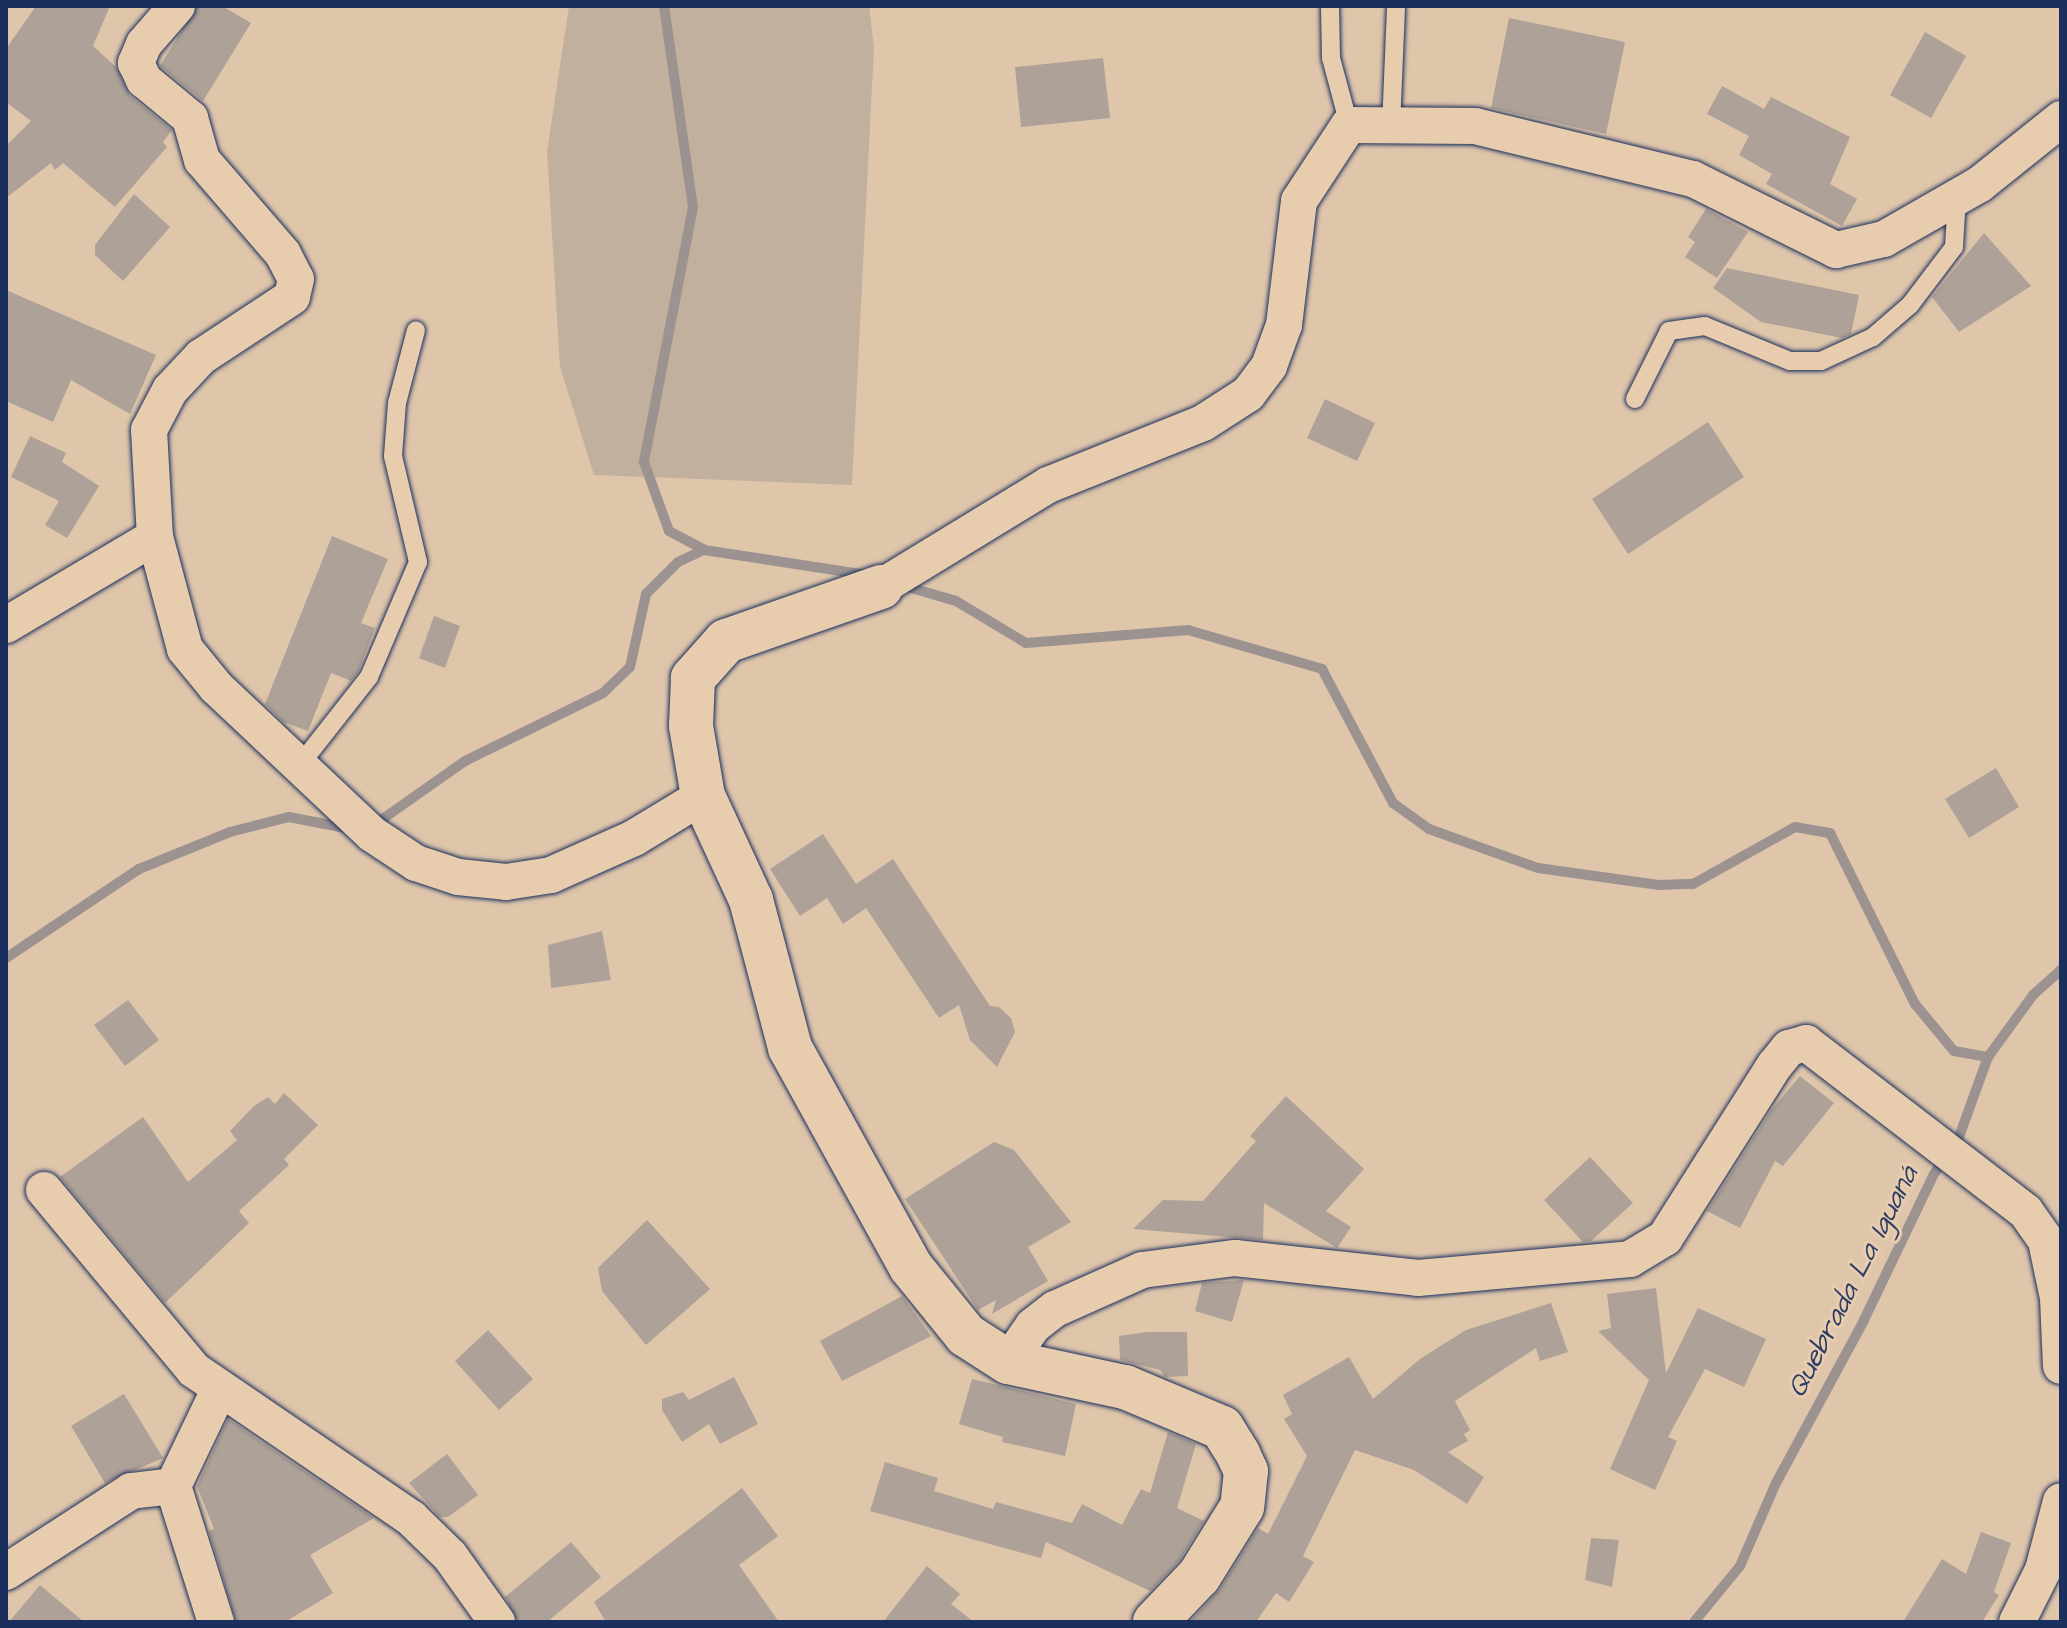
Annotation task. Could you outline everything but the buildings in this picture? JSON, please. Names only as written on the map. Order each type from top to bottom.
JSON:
[{"type":"street","points":[[177,6],[144,44],[136,63],[144,80],[190,118],[202,160],[283,254],[296,279],[292,297],[201,357],[170,390],[149,430],[155,537],[185,649],[216,687],[366,828],[416,863],[458,877],[506,882],[551,875],[634,838],[703,796]]},
{"type":"street","points":[[1155,1622],[1199,1576],[1242,1507],[1246,1471],[1238,1454],[1222,1428],[1125,1387],[1008,1362],[966,1335],[911,1267],[790,1048],[751,900],[703,796],[691,726],[693,678],[726,641],[891,582],[1048,485],[1203,423],[1248,394],[1269,366],[1284,325],[1299,201],[1349,125],[1475,126],[1693,179],[1836,250],[1864,248],[1957,197],[2061,119]]},
{"type":"street","points":[[6,625],[155,537]]},
{"type":"street","points":[[1008,1362],[1033,1326],[1055,1309],[1142,1270],[1235,1258],[1418,1278],[1630,1259],[1665,1238],[1789,1048],[1806,1043],[1823,1051],[2026,1212],[2046,1241],[2058,1298],[2061,1366]]},
{"type":"street","points":[[44,1190],[112,1278],[194,1370],[219,1390],[411,1518],[450,1556],[497,1622]]},
{"type":"street","points":[[216,1622],[173,1486],[219,1390]]},
{"type":"street","points":[[6,1572],[131,1491],[173,1486]]},
{"type":"street","points":[[2017,1622],[2043,1570],[2061,1501]]},
{"type":"lane","points":[[1330,6],[1331,58],[1349,125]]},
{"type":"lane","points":[[1391,127],[1396,6]]},
{"type":"lane","points":[[1635,399],[1669,331],[1705,326],[1790,361],[1821,361],[1873,337],[1910,305],[1954,247],[1957,197]]},
{"type":"lane","points":[[299,766],[369,677],[418,562],[393,456],[397,403],[416,330]]},
{"type":"shaded area","points":[[569,6],[869,6],[874,48],[852,485],[594,475],[560,367],[547,152]]},
{"type":"waterway","points":[[664,6],[693,207],[644,462],[669,531],[704,550]]},
{"type":"waterway","points":[[374,825],[465,761],[603,693],[630,667],[646,594],[678,562],[704,550],[867,575]]},
{"type":"waterway","points":[[901,585],[956,601],[1026,643],[1188,630],[1322,669],[1393,803],[1429,829],[1538,868],[1659,885],[1693,884],[1795,827],[1830,833],[1915,1004],[1954,1051],[1988,1057]]},
{"type":"waterway","points":[[6,958],[139,869],[230,832],[289,817],[351,829]]},
{"type":"waterway","name":"Quebrada La Iguaná","points":[[1694,1622],[1740,1566],[1776,1483],[1863,1322],[1934,1174],[1959,1137],[1988,1057],[2033,995],[2061,970]]}]
